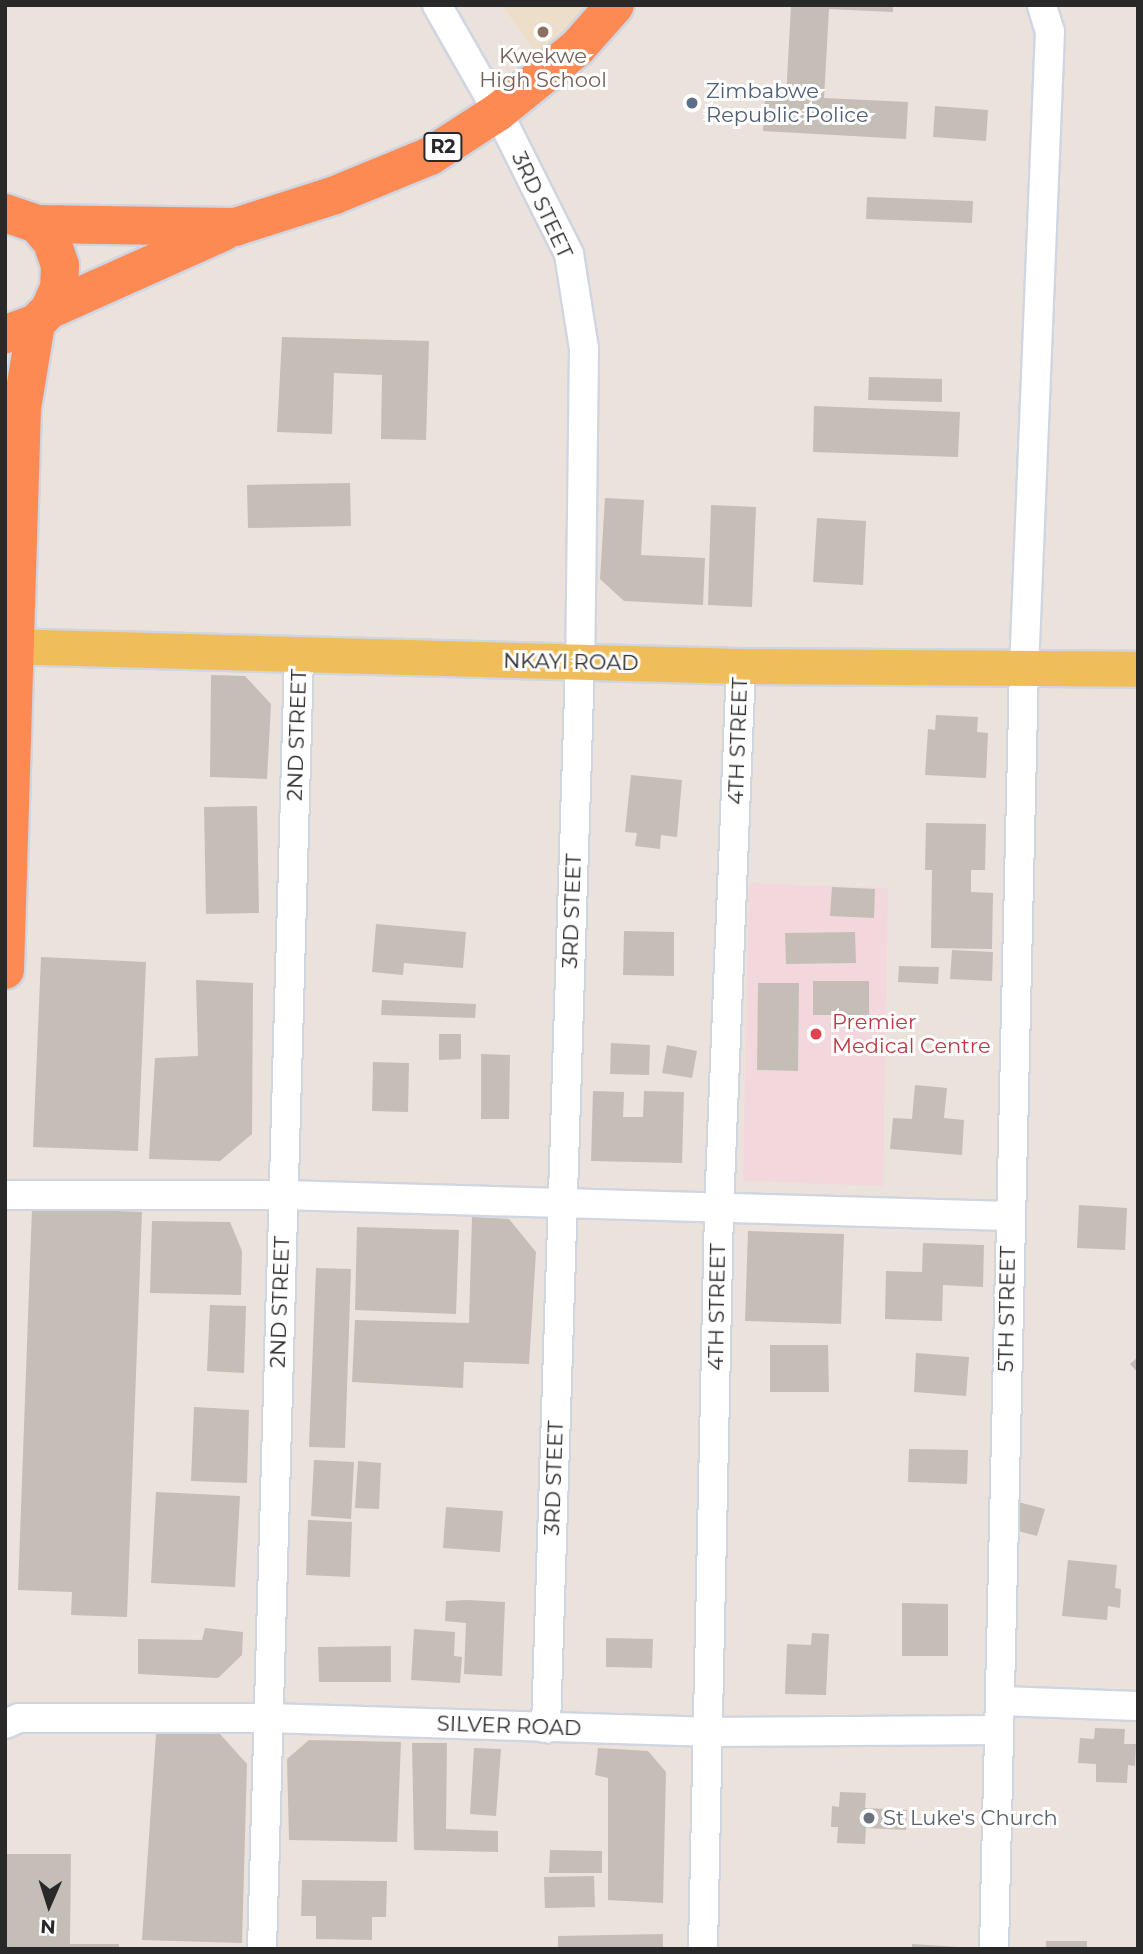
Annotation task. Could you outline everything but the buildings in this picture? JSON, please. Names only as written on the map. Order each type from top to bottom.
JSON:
[{"type":"highway","name":"R2","points":[[30,323],[235,227],[335,195],[430,156],[498,112],[577,48],[615,5]]},
{"type":"highway","name":"R2","points":[[15,215],[235,227]]},
{"type":"highway","name":"R2","points":[[5,970],[10,646],[22,408],[30,323],[59,288],[60,265],[52,242],[15,215]]},
{"type":"main road","name":"NKAYI ROAD","points":[[10,646],[741,666],[1138,669]]},
{"type":"street","name":"3RD STEET","points":[[437,5],[498,112],[569,254],[584,349],[580,662],[546,1728]]},
{"type":"street","name":"5TH STREET","points":[[994,1949],[1002,1701],[1008,1216],[1024,670],[1049,32],[1042,5]]},
{"type":"street","name":"2ND STREET","points":[[262,1949],[299,656]]},
{"type":"street","name":"4TH STREET","points":[[703,1949],[719,1209],[741,666]]},
{"type":"street","points":[[5,1195],[283,1195],[1008,1216]]},
{"type":"street","points":[[1002,1701],[1138,1706]]},
{"type":"street","name":"SILVER ROAD","points":[[10,1718],[269,1718],[707,1732],[999,1730]]},
{"type":"shaded area","name":"Kwekwe High School","points":[[502,5],[590,5],[540,59]]},
{"type":"shaded area","name":"Premier Medical Centre","points":[[749,883],[888,888],[883,1186],[743,1181]]},
{"type":"place","name":"Kwekwe High School","points":[[543,32]]},
{"type":"place","name":"Zimbabwe Republic Police","points":[[692,103]]},
{"type":"place","name":"Premier Medical Centre","points":[[816,1034]]},
{"type":"place","name":"St Luke's Church","points":[[869,1818]]}]
